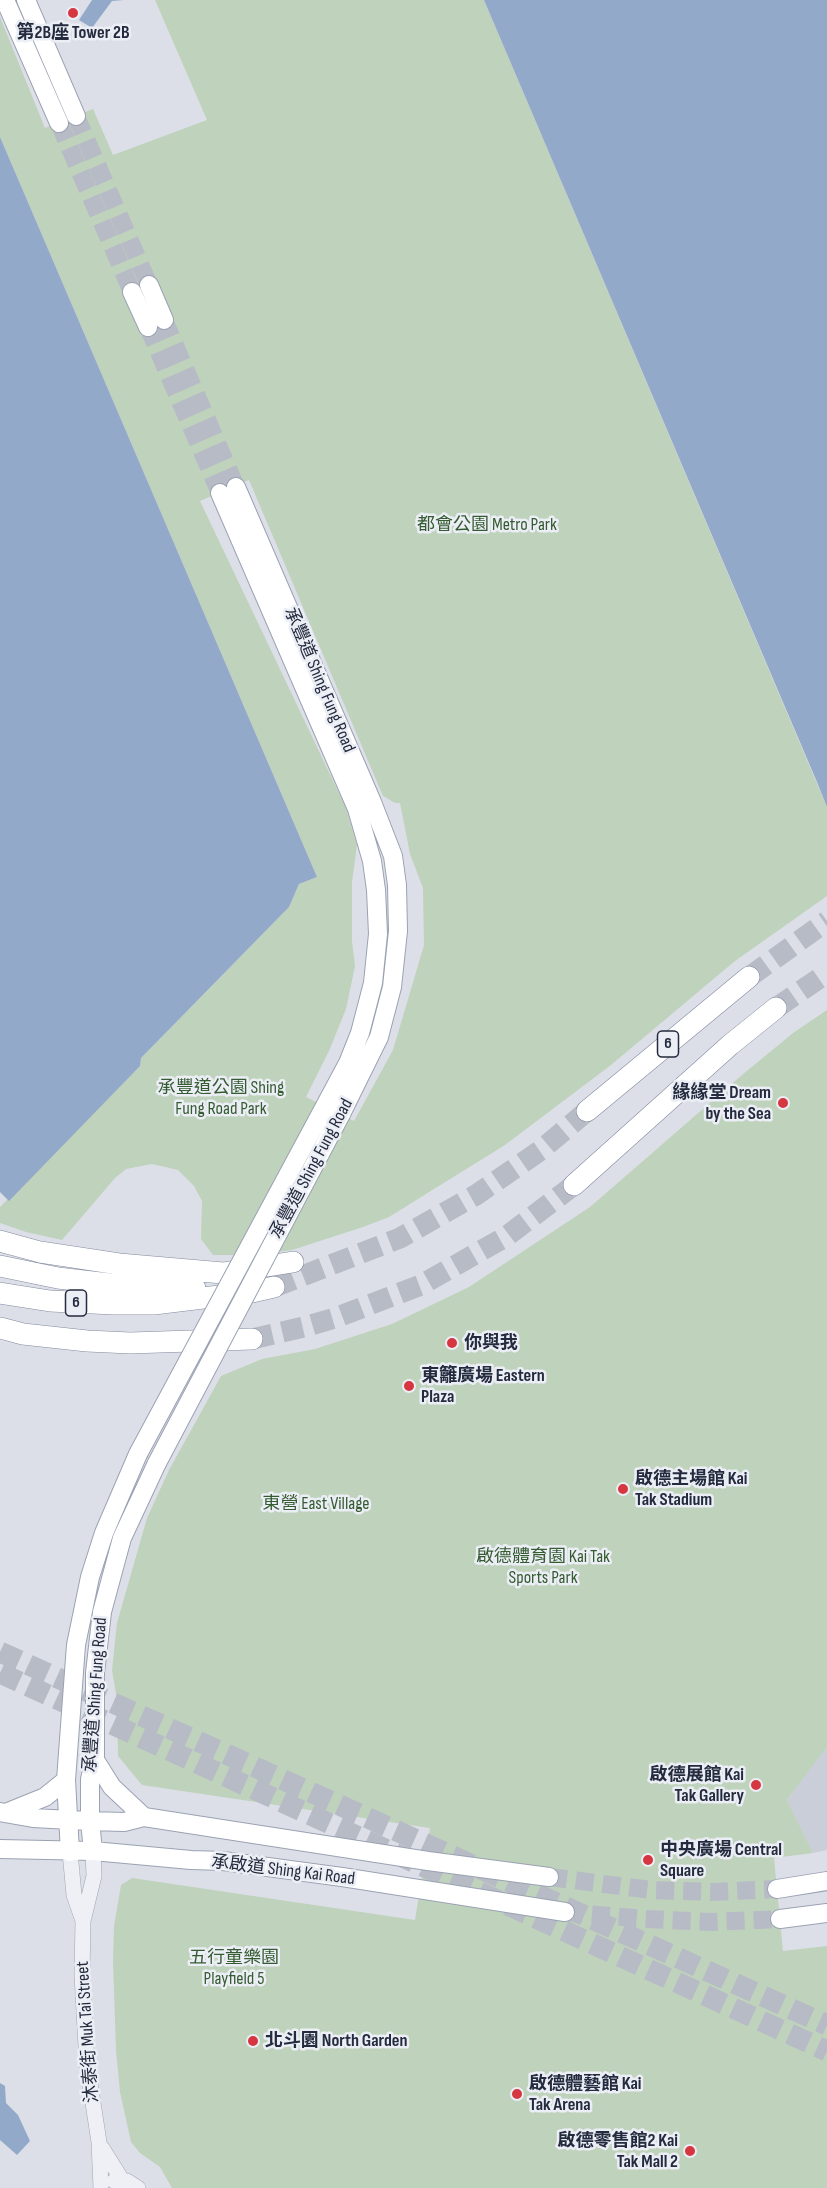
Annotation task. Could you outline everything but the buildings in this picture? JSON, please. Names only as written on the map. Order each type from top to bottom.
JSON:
[{"type":"highway","name":"6","points":[[587,1111],[749,977]]},
{"type":"highway","name":"6","points":[[574,1185],[730,1045],[776,1008]]},
{"type":"highway","points":[[0,1241],[45,1252],[119,1264],[223,1273],[293,1262]]},
{"type":"highway","name":"6","points":[[0,1266],[109,1284],[159,1287],[274,1287],[252,1292],[154,1304],[50,1301],[0,1293]]},
{"type":"highway","name":"6","points":[[0,1328],[23,1334],[130,1343],[252,1339]]},
{"type":"highway","points":[[0,1334],[23,1334]]},
{"type":"main road","points":[[5,0],[59,123]]},
{"type":"main road","points":[[26,0],[76,116]]},
{"type":"main road","points":[[141,289],[156,323]]},
{"type":"main road","name":"承豐道 Shing Fung Road","points":[[93,1851],[90,1779],[95,1760],[95,1673],[102,1612],[122,1538],[333,1110],[360,1033],[373,983],[378,934],[372,861],[357,808],[228,490]]},
{"type":"main road","name":"承豐道 Shing Fung Road","points":[[70,1852],[66,1780],[76,1645],[82,1611],[104,1533],[138,1454],[333,1110]]},
{"type":"main road","points":[[95,1760],[112,1787],[144,1817]]},
{"type":"main road","points":[[4,1812],[45,1797],[66,1780]]},
{"type":"main road","name":"承啟道 Shing Kai Road","points":[[4,1812],[33,1818],[90,1821],[124,1822],[144,1817],[549,1877]]},
{"type":"main road","name":"承啟道 Shing Kai Road","points":[[0,1849],[93,1851],[222,1861],[342,1877],[564,1912]]},
{"type":"main road","points":[[777,1888],[827,1881]]},
{"type":"main road","points":[[780,1919],[827,1913]]},
{"type":"street","name":"沐泰街 Muk Tai Street","points":[[93,1851],[94,1876],[83,1921],[82,1975],[87,2064],[99,2142],[101,2188],[113,2181],[122,2180],[99,2142]]},
{"type":"street","name":"沐泰街 Muk Tai Street","points":[[70,1852],[74,1894],[83,1921]]},
{"type":"street","points":[[122,2180],[138,2188]]},
{"type":"shaded area","points":[[827,1747],[827,1850],[813,1853],[787,1800]]},
{"type":"green space","name":"都會公園 Metro Park","points":[[155,0],[484,0],[827,807],[827,896],[735,961],[611,1065],[505,1145],[389,1217],[292,1250],[254,1255],[213,1255],[201,1239],[202,1201],[194,1186],[178,1170],[152,1164],[126,1169],[115,1178],[62,1240],[26,1232],[0,1223],[0,1207],[140,1066],[141,1058],[289,907],[299,884],[317,877],[0,137],[0,17],[45,128],[93,109],[113,155],[207,120]],"holes":[[[249,480],[383,796],[395,803],[400,803],[410,854],[423,888],[424,945],[393,1050],[354,1121],[306,1097],[329,1051],[346,1009],[355,966],[352,941],[352,882],[357,845],[346,808],[200,501]]]},
{"type":"green space","name":"啟德體育園 Kai Tak Sports Park","points":[[827,1010],[827,1747],[787,1800],[813,1853],[774,1858],[783,1951],[827,1946],[827,2188],[172,2188],[160,2167],[140,2153],[131,2142],[120,2092],[113,1961],[114,1926],[121,1885],[132,1878],[415,1920],[430,1828],[142,1785],[118,1756],[117,1700],[112,1670],[117,1623],[147,1518],[169,1470],[221,1376],[262,1359],[315,1349],[392,1324],[469,1287],[590,1207],[742,1075],[793,1033]]},
{"type":"water","points":[[92,0],[124,0],[112,1],[92,28],[79,20]]},
{"type":"water","points":[[484,0],[827,0],[827,807],[817,782]]},
{"type":"water","points":[[0,137],[317,877],[299,884],[289,907],[141,1058],[140,1066],[9,1201],[0,1192]]},
{"type":"water","points":[[0,2083],[5,2086],[6,2103],[18,2115],[30,2141],[17,2155],[0,2140]]},
{"type":"tunnel","points":[[76,116],[149,285]]},
{"type":"tunnel","points":[[59,123],[132,292]]},
{"type":"tunnel","points":[[164,320],[236,487]]},
{"type":"tunnel","points":[[148,327],[220,493]]},
{"type":"tunnel","points":[[749,977],[827,921]]},
{"type":"tunnel","points":[[776,1008],[827,973]]},
{"type":"tunnel","points":[[274,1287],[400,1238],[476,1195],[541,1150],[587,1111]]},
{"type":"tunnel","points":[[252,1339],[335,1318],[421,1285],[507,1236],[574,1185]]},
{"type":"tunnel","points":[[0,1652],[827,2025]]},
{"type":"tunnel","points":[[0,1673],[827,2051]]},
{"type":"tunnel","points":[[549,1877],[651,1890],[713,1892],[777,1889]]},
{"type":"tunnel","points":[[565,1912],[711,1922],[780,1919]]},
{"type":"place","name":"第2B座 Tower 2B","points":[[73,13]]},
{"type":"place","name":"緣緣堂 Dream by the Sea","points":[[783,1103]]},
{"type":"place","name":"你與我","points":[[452,1343]]},
{"type":"place","name":"東籬廣場 Eastern Plaza","points":[[409,1386]]},
{"type":"place","name":"啟德主場館 Kai Tak Stadium","points":[[623,1489]]},
{"type":"place","name":"啟德展館 Kai Tak Gallery","points":[[756,1785]]},
{"type":"place","name":"中央廣場 Central Square","points":[[648,1860]]},
{"type":"place","name":"北斗園 North Garden","points":[[253,2041]]},
{"type":"place","name":"啟德體藝館 Kai Tak Arena","points":[[517,2094]]},
{"type":"place","name":"啟德零售館2 Kai Tak Mall 2","points":[[690,2151]]},
{"type":"park label","name":"承豐道公園 Shing Fung Road Park","points":[[221,1098]]},
{"type":"park label","name":"東營 East Village","points":[[316,1504]]},
{"type":"park label","name":"五行童樂園 Playfield 5","points":[[234,1968]]}]
